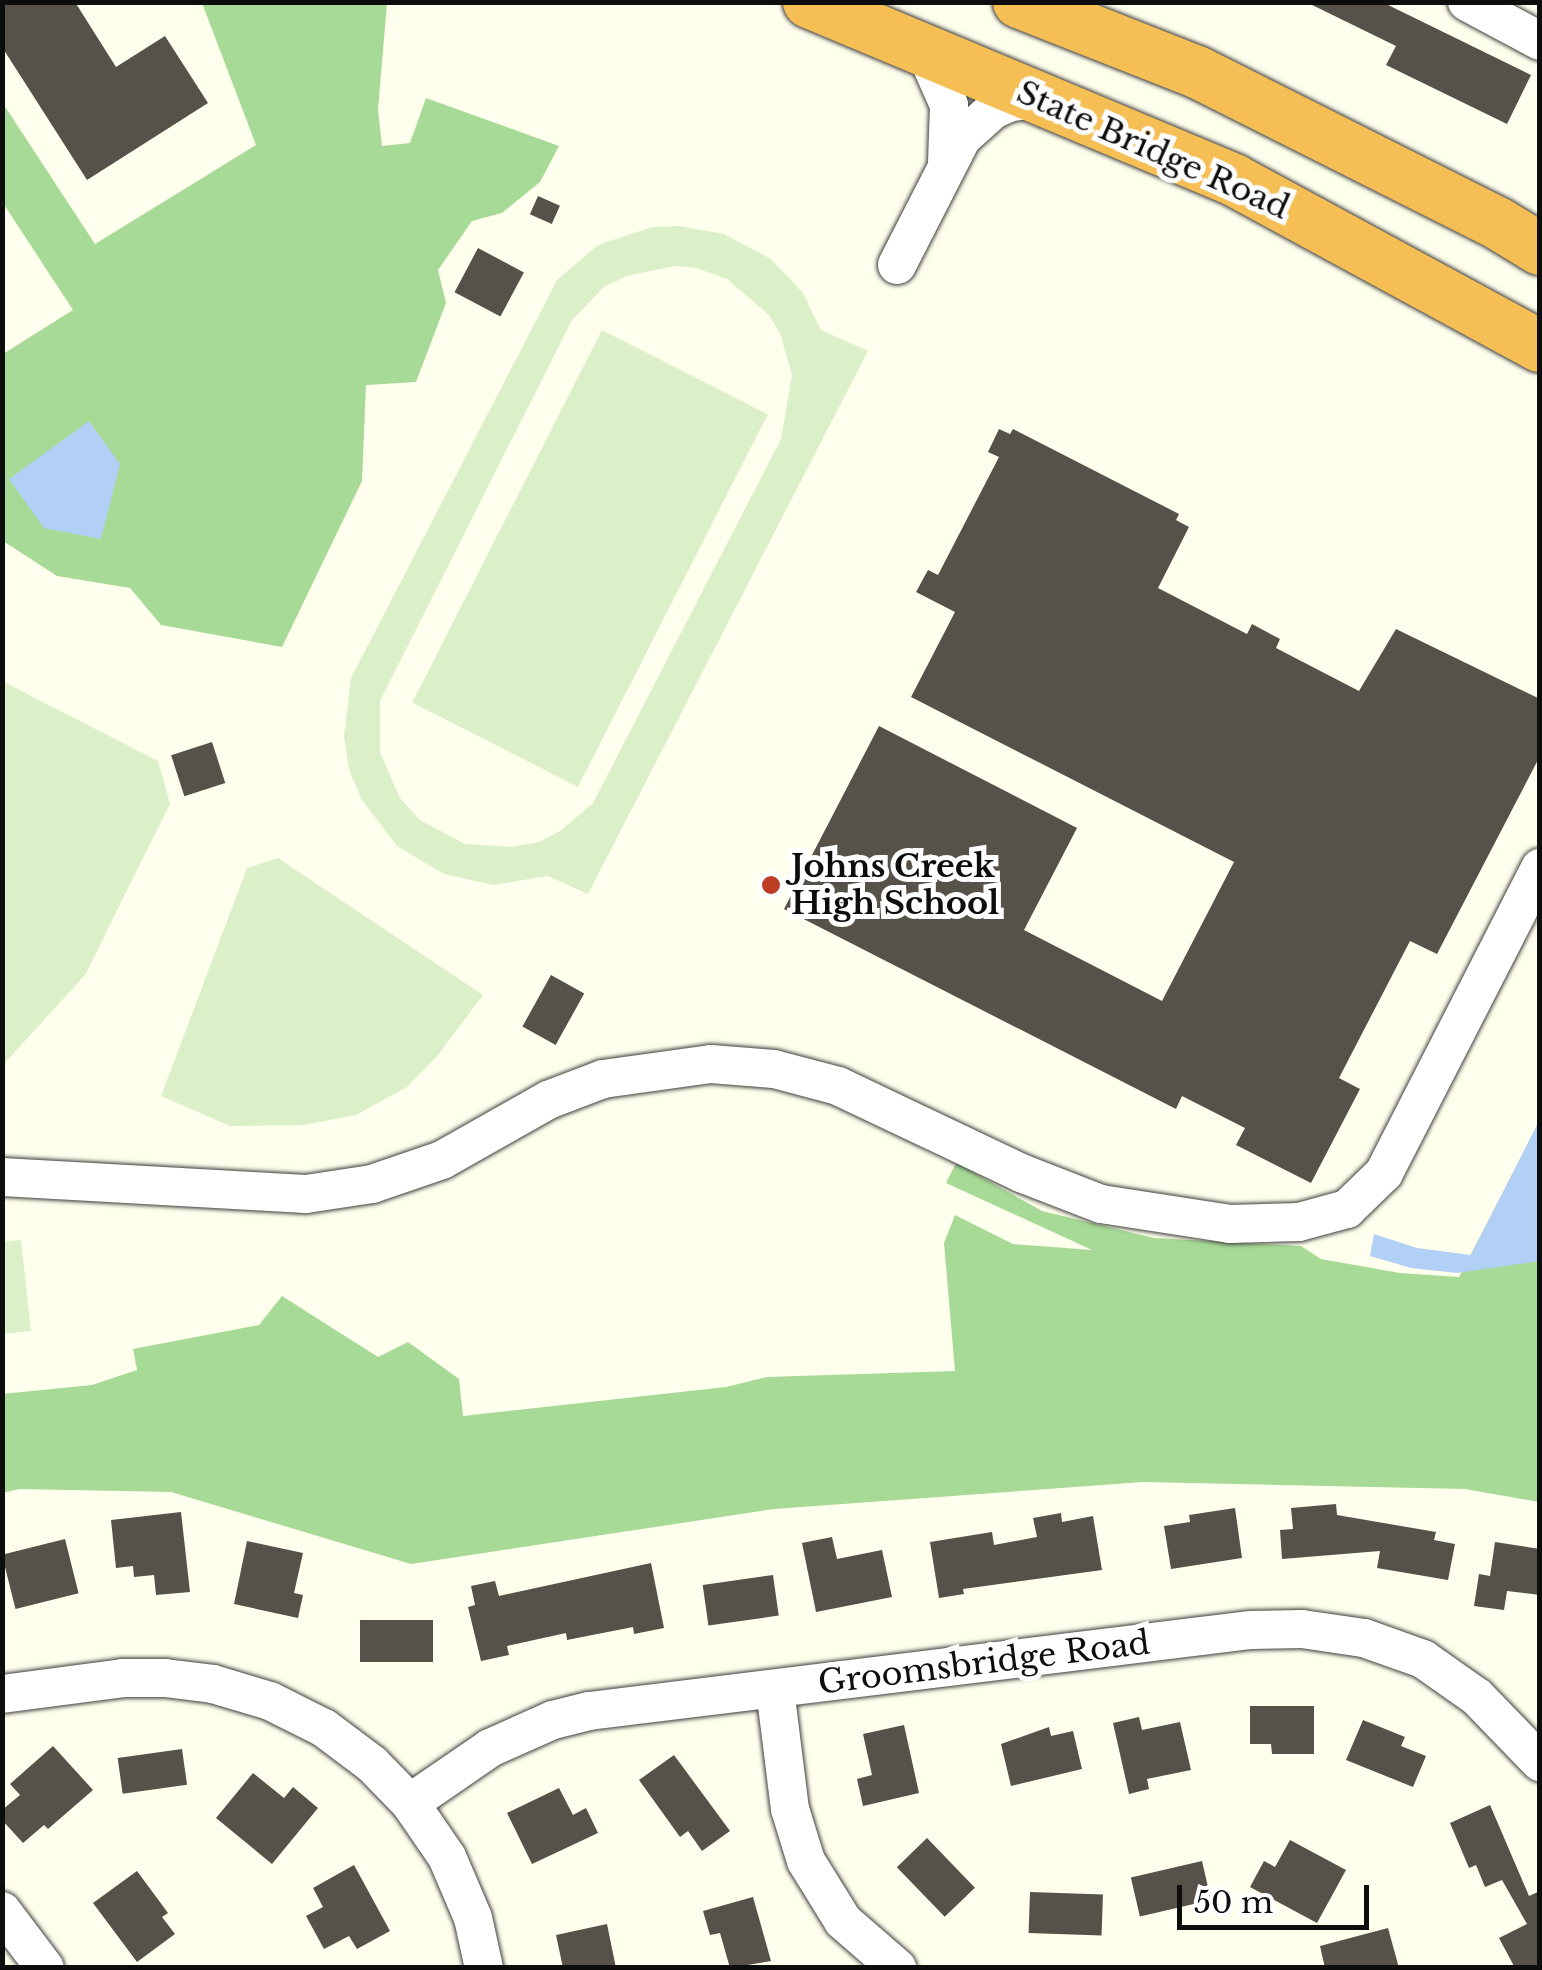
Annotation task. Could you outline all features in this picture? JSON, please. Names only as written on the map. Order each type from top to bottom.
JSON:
[{"type":"highway","name":"State Bridge Road","points":[[809,2],[1234,180],[1540,346]]},
{"type":"highway","points":[[1019,2],[1199,73],[1499,224],[1540,249]]},
{"type":"highway","points":[[1075,2],[1170,40],[1195,61],[1199,73]]},
{"type":"street","points":[[1467,2],[1540,42]]},
{"type":"street","points":[[924,51],[949,105],[947,161]]},
{"type":"street","points":[[897,265],[947,161],[975,123],[1011,102],[1041,99]]},
{"type":"street","points":[[2,1176],[306,1194],[372,1184],[442,1160],[548,1100],[603,1079],[711,1064],[774,1069],[838,1086],[1021,1173],[1101,1204],[1230,1224],[1299,1222],[1347,1210],[1384,1173],[1540,868]]},
{"type":"street","name":"Groomsbridge Road","points":[[410,1803],[490,1748],[553,1720],[1251,1630],[1302,1629],[1364,1638],[1423,1658],[1534,1744]]},
{"type":"street","points":[[2,1694],[123,1678],[212,1684],[270,1701],[324,1728],[372,1764],[410,1803],[447,1857],[473,1918],[484,1968]]},
{"type":"street","points":[[775,1689],[790,1809],[806,1861],[843,1921],[897,1968]]},
{"type":"street","points":[[2,1911],[45,1968]]},
{"type":"green space","points":[[202,3],[387,3],[378,110],[382,146],[410,143],[426,98],[559,146],[540,182],[502,213],[472,221],[438,270],[446,303],[416,382],[366,385],[362,481],[282,647],[161,625],[130,588],[57,576],[3,541],[3,354],[73,310],[3,203],[2,102],[95,244],[256,145]]},
{"type":"green space","points":[[679,226],[724,234],[771,259],[803,293],[821,330],[868,351],[588,894],[548,876],[493,885],[444,874],[397,846],[362,800],[349,770],[344,736],[351,678],[557,280],[598,245],[652,227]],"holes":[[[674,266],[696,268],[727,279],[769,315],[780,333],[792,375],[781,439],[593,803],[560,831],[539,842],[512,847],[465,844],[420,820],[400,798],[380,752],[380,701],[572,320],[604,287],[627,276]]]},
{"type":"green space","points":[[602,330],[768,414],[578,787],[412,702]]},
{"type":"green space","points":[[2,681],[158,761],[170,804],[85,975],[3,1065]]},
{"type":"green space","points":[[278,858],[483,995],[438,1055],[407,1087],[356,1115],[304,1125],[230,1126],[161,1096],[247,868]]},
{"type":"green space","points":[[1539,1123],[1539,1502],[1465,1489],[1143,1482],[774,1509],[411,1564],[171,1492],[19,1489],[3,1493],[2,1394],[92,1385],[137,1370],[133,1349],[259,1325],[282,1296],[378,1357],[408,1342],[459,1379],[463,1416],[726,1387],[767,1377],[955,1371],[944,1243],[955,1215],[1013,1244],[1092,1250],[946,1183],[956,1163],[1042,1211],[1154,1238],[1301,1246],[1321,1259],[1400,1273],[1459,1277]]},
{"type":"green space","points":[[21,1240],[31,1331],[3,1334],[3,1242]]},
{"type":"water","points":[[89,421],[120,464],[101,539],[44,528],[9,479]]},
{"type":"water","points":[[1539,1121],[1539,1261],[1457,1273],[1411,1268],[1370,1256],[1374,1234],[1417,1248],[1471,1255]]},
{"type":"building","points":[[2,2],[75,2],[116,67],[165,36],[208,103],[87,180],[2,47]]},
{"type":"building","points":[[1306,2],[1382,2],[1531,75],[1507,124],[1386,65],[1396,46]]},
{"type":"building","points":[[538,196],[560,206],[552,224],[530,214]]},
{"type":"building","points":[[478,248],[524,272],[500,317],[455,292]]},
{"type":"building","points":[[999,429],[1010,434],[1013,429],[1179,514],[1176,520],[1189,527],[1158,588],[1247,634],[1252,624],[1280,639],[1276,648],[1359,691],[1396,629],[1540,699],[1540,756],[1437,954],[1410,941],[1339,1078],[1360,1089],[1311,1183],[1236,1145],[1245,1128],[1182,1096],[1176,1109],[784,909],[879,726],[1077,828],[1024,930],[1162,1001],[1234,862],[911,697],[955,612],[916,592],[928,570],[938,575],[999,457],[988,452]]},
{"type":"building","points":[[212,742],[225,783],[184,796],[171,755]]},
{"type":"building","points":[[551,975],[584,993],[556,1045],[522,1027]]},
{"type":"building","points":[[1336,1504],[1337,1515],[1436,1532],[1434,1540],[1455,1544],[1448,1580],[1377,1568],[1380,1551],[1282,1559],[1280,1530],[1293,1529],[1291,1508]]},
{"type":"building","points":[[1235,1508],[1242,1558],[1171,1569],[1164,1526],[1190,1522],[1189,1515]]},
{"type":"building","points":[[181,1512],[190,1592],[156,1595],[154,1575],[134,1577],[133,1566],[116,1568],[111,1520]]},
{"type":"building","points":[[1061,1513],[1062,1522],[1093,1516],[1102,1570],[963,1589],[964,1594],[939,1598],[930,1542],[992,1532],[994,1545],[1037,1537],[1033,1518]]},
{"type":"building","points":[[832,1537],[837,1559],[882,1550],[892,1597],[816,1612],[802,1543]]},
{"type":"building","points":[[65,1539],[79,1593],[15,1609],[2,1555]]},
{"type":"building","points":[[247,1541],[303,1553],[294,1593],[303,1595],[298,1618],[234,1604]]},
{"type":"building","points":[[1495,1542],[1540,1549],[1540,1595],[1507,1591],[1504,1610],[1474,1606],[1479,1574],[1490,1576]]},
{"type":"building","points":[[651,1563],[664,1628],[634,1634],[633,1627],[567,1640],[566,1633],[507,1646],[509,1655],[481,1661],[468,1607],[475,1605],[471,1586],[495,1581],[499,1596]]},
{"type":"building","points":[[773,1575],[779,1616],[708,1625],[703,1585]]},
{"type":"building","points":[[360,1620],[433,1620],[433,1662],[360,1662]]},
{"type":"building","points":[[1250,1706],[1314,1706],[1314,1754],[1272,1754],[1271,1744],[1250,1744]]},
{"type":"building","points":[[1139,1717],[1142,1730],[1180,1722],[1191,1770],[1147,1779],[1149,1789],[1129,1794],[1113,1723]]},
{"type":"building","points":[[1363,1720],[1405,1737],[1401,1746],[1426,1756],[1413,1787],[1346,1760]]},
{"type":"building","points":[[904,1725],[919,1793],[863,1806],[857,1779],[872,1775],[863,1734]]},
{"type":"building","points":[[1049,1727],[1051,1736],[1073,1731],[1082,1769],[1011,1786],[1001,1744]]},
{"type":"building","points":[[53,1746],[93,1790],[48,1829],[44,1825],[23,1843],[2,1820],[2,1810],[20,1795],[10,1784]]},
{"type":"building","points":[[182,1749],[187,1785],[123,1794],[118,1758]]},
{"type":"building","points":[[674,1755],[730,1831],[702,1851],[688,1831],[680,1837],[639,1780]]},
{"type":"building","points":[[253,1773],[284,1798],[293,1787],[318,1808],[272,1864],[216,1818]]},
{"type":"building","points":[[559,1788],[573,1815],[586,1808],[598,1833],[532,1864],[507,1813]]},
{"type":"building","points":[[1490,1805],[1529,1896],[1540,1891],[1540,1968],[1515,1968],[1499,1938],[1527,1924],[1502,1880],[1485,1887],[1476,1865],[1469,1868],[1450,1823]]},
{"type":"building","points":[[927,1838],[975,1888],[945,1917],[897,1867]]},
{"type":"building","points":[[1290,1840],[1346,1870],[1317,1923],[1250,1887],[1264,1861],[1275,1867]]},
{"type":"building","points":[[1202,1861],[1211,1900],[1140,1916],[1131,1877]]},
{"type":"building","points":[[354,1865],[390,1931],[357,1949],[349,1936],[324,1949],[306,1916],[323,1907],[313,1888]]},
{"type":"building","points":[[137,1871],[168,1913],[162,1917],[175,1934],[137,1962],[93,1903]]},
{"type":"building","points":[[1030,1892],[1103,1895],[1102,1936],[1029,1933]]},
{"type":"building","points":[[753,1897],[771,1961],[730,1968],[720,1933],[710,1935],[703,1911]]},
{"type":"building","points":[[607,1924],[616,1968],[563,1968],[556,1935]]},
{"type":"building","points":[[1388,1928],[1399,1968],[1325,1968],[1320,1946]]},
{"type":"place","name":"Johns Creek High School","points":[[771,885]]}]
